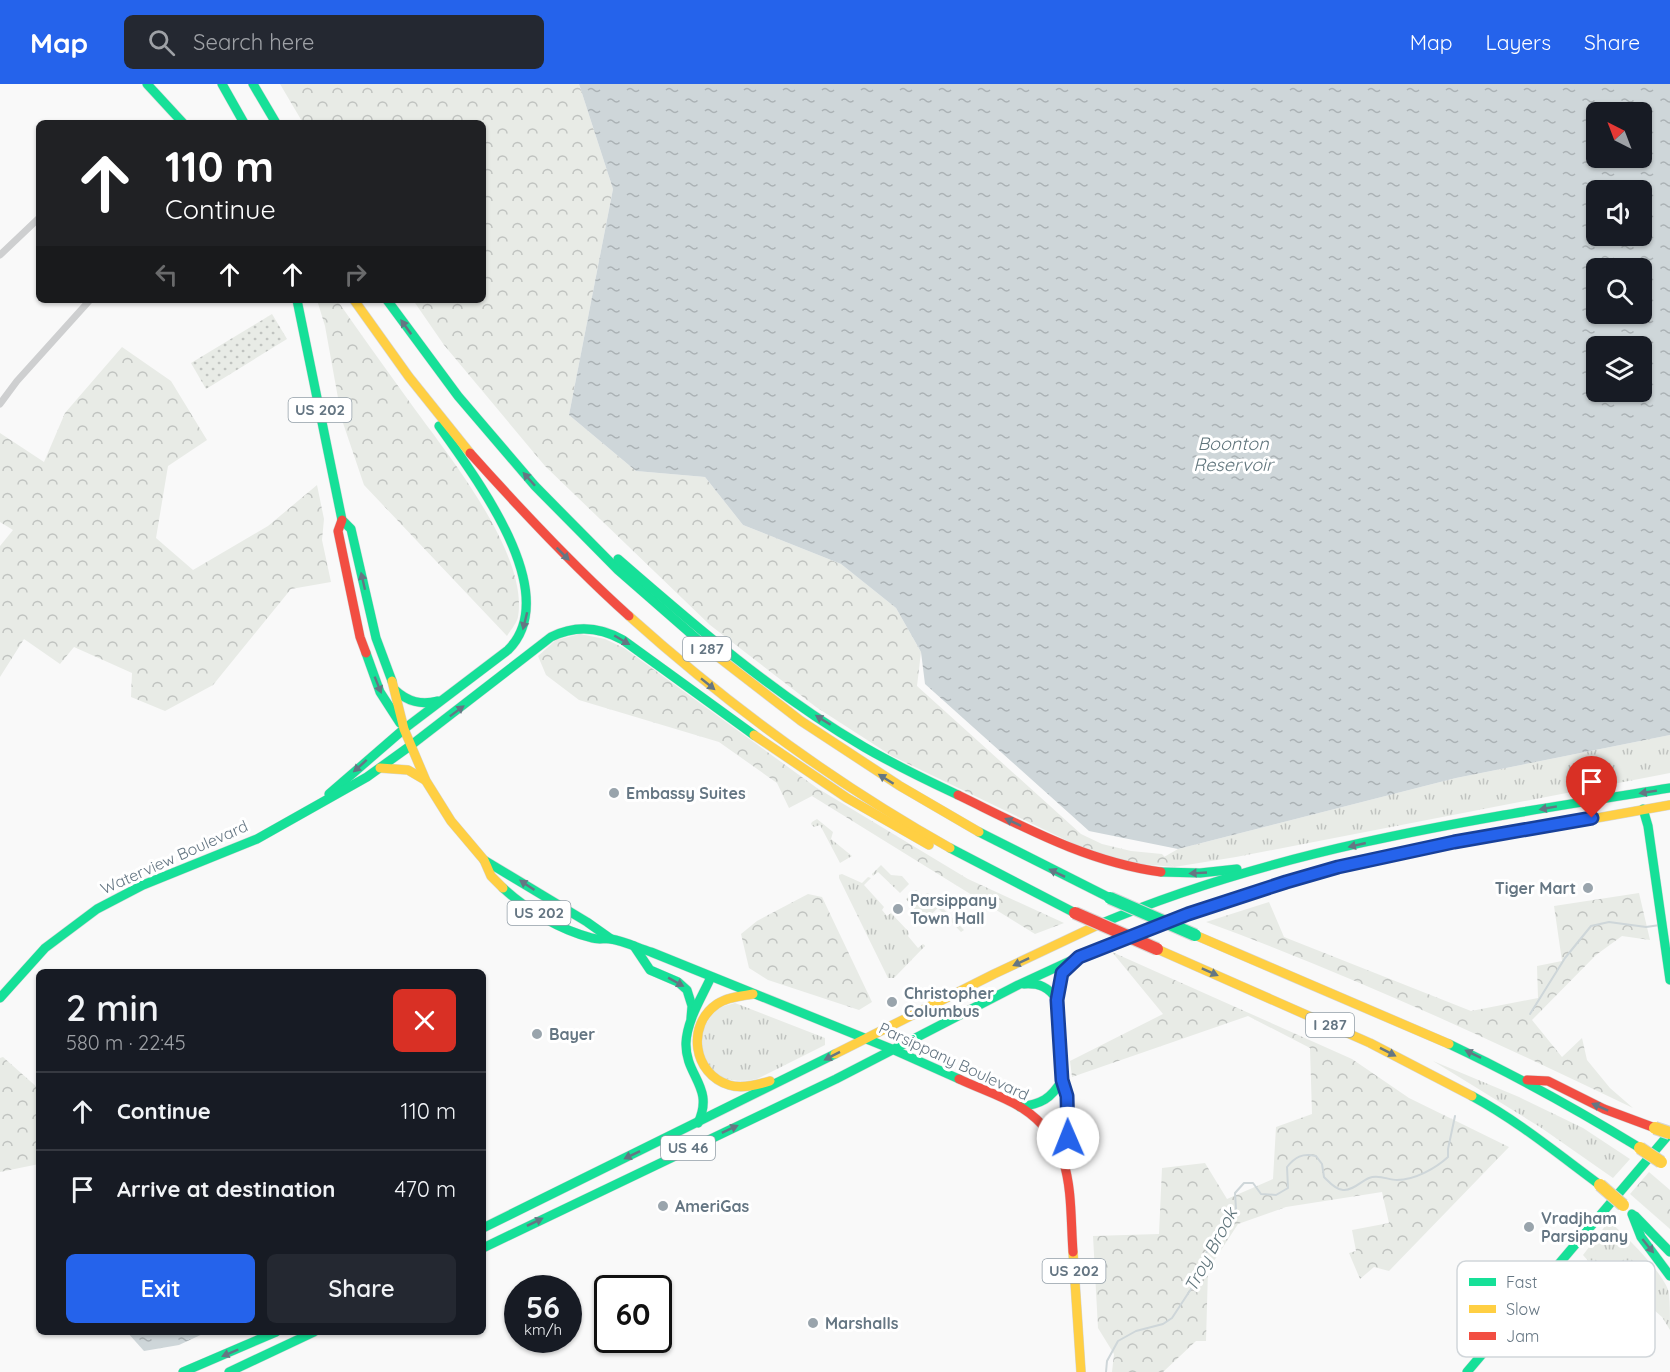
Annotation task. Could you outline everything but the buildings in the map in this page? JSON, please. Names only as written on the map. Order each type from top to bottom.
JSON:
[{"type":"main road","points":[[147,84],[180,120]]},
{"type":"main road","points":[[222,84],[242,120]]},
{"type":"main road","points":[[253,84],[274,120]]},
{"type":"main road","name":"Parsippany Boulevard","points":[[298,303],[342,520],[338,531],[360,637],[380,692],[404,729]]},
{"type":"main road","name":"I 287","points":[[356,303],[435,411],[537,527],[619,608],[707,684],[799,753],[896,817],[995,873],[1075,913],[1370,1043],[1495,1108],[1600,1185],[1628,1209],[1670,1252]]},
{"type":"main road","name":"I 287","points":[[389,303],[456,394],[556,508],[666,614],[746,680],[814,731],[974,831],[1042,866],[1110,898],[1463,1050],[1526,1080],[1612,1130],[1665,1166]]},
{"type":"main road","name":"Waterview Boulevard","points":[[316,805],[404,729],[506,653],[517,641],[527,617],[527,588],[518,556],[496,513],[389,350]]},
{"type":"main road","points":[[556,508],[705,635],[813,714],[896,765],[1065,847],[1107,862],[1158,873],[1223,871],[1298,859]]},
{"type":"main road","name":"Parsippany Boulevard","points":[[342,520],[351,529],[376,638],[395,690],[410,746],[426,781],[451,821],[484,860],[505,870],[552,902],[594,925],[611,939],[634,946],[894,1050],[1020,1107],[1050,1131],[1068,1170],[1081,1372]]},
{"type":"main road","name":"Waterview Boulevard","points":[[0,998],[45,948],[97,909],[143,885],[257,839],[380,768],[551,637],[574,628],[602,630],[628,642],[766,743],[824,783],[903,832],[1075,913]]},
{"type":"main road","points":[[395,690],[414,703],[428,704],[445,699]]},
{"type":"main road","points":[[380,768],[408,770],[426,781]]},
{"type":"main road","name":"US 46","points":[[486,1227],[698,1123],[949,996],[1119,917],[1210,883],[1298,859],[1447,825],[1670,788]]},
{"type":"main road","name":"US 46","points":[[486,1247],[894,1050],[1016,985],[1079,957],[1188,914],[1338,867],[1454,842],[1670,805]]},
{"type":"main road","points":[[1643,809],[1648,826],[1670,980]]},
{"type":"main road","points":[[634,946],[650,970],[678,982],[687,990],[692,1006],[686,1047],[688,1059],[706,1100],[698,1123]]},
{"type":"main road","points":[[1068,1170],[1067,1096],[1062,1080],[1057,1000],[1062,973],[1079,957]]},
{"type":"main road","points":[[688,1033],[711,977]]},
{"type":"main road","points":[[1016,985],[1033,983],[1045,986],[1050,989],[1057,1000]]},
{"type":"main road","points":[[753,994],[721,1002],[712,1008],[698,1033],[696,1044],[697,1056],[702,1066],[718,1081],[741,1087],[797,1073]]},
{"type":"main road","points":[[1020,1107],[1041,1103],[1051,1098],[1062,1080]]},
{"type":"main road","points":[[1526,1080],[1548,1081],[1604,1109],[1669,1132],[1560,1261]]},
{"type":"main road","points":[[1628,1209],[1641,1237],[1670,1276]]},
{"type":"main road","points":[[183,1372],[269,1335]]},
{"type":"main road","points":[[230,1372],[308,1335]]},
{"type":"main road","points":[[1467,1372],[1480,1357]]},
{"type":"street","points":[[0,255],[36,220]]},
{"type":"street","points":[[0,404],[17,381],[87,303]]},
{"type":"green space","points":[[280,84],[579,84],[613,189],[569,415],[636,471],[705,477],[743,525],[841,564],[896,608],[921,652],[917,686],[1081,834],[1102,844],[1131,851],[1162,854],[1174,867],[1131,863],[1097,855],[892,756],[816,707],[710,625],[545,466],[444,345],[415,303],[486,303],[486,120],[301,120]]},
{"type":"green space","points":[[318,303],[339,303],[447,452],[483,507],[499,536],[511,565],[518,592],[518,617],[507,636],[364,485],[342,420],[325,326]]},
{"type":"green space","points":[[272,314],[287,339],[206,389],[191,363]]},
{"type":"green space","points":[[122,347],[171,381],[207,440],[168,466],[156,538],[193,570],[268,526],[317,485],[324,519],[322,540],[331,582],[291,589],[213,685],[165,711],[131,697],[132,673],[74,647],[60,664],[24,639],[0,677],[0,546],[13,530],[0,522],[0,433],[44,462],[65,413]]},
{"type":"green space","points":[[580,634],[605,639],[624,648],[817,788],[968,879],[1064,923],[1035,934],[812,796],[789,808],[777,783],[719,742],[579,700],[546,675],[538,656],[556,640]]},
{"type":"green space","points":[[1670,735],[1670,773],[1236,857],[1174,867],[1164,857],[1178,849],[1456,778]]},
{"type":"green space","points":[[817,819],[833,832],[831,839],[852,856],[840,863],[820,825],[814,827],[811,824]]},
{"type":"green space","points":[[881,865],[891,875],[902,876],[909,884],[900,893],[878,872],[873,876],[872,874]]},
{"type":"green space","points":[[842,874],[862,883],[868,877],[871,878],[864,885],[884,907],[882,910],[887,916],[891,913],[908,931],[908,936],[918,948],[923,944],[925,946],[894,978],[888,978],[839,878]]},
{"type":"green space","points":[[916,890],[923,895],[928,893],[964,930],[961,932],[938,908],[924,921],[906,899]]},
{"type":"green space","points":[[1639,893],[1650,940],[1622,936],[1596,955],[1532,1020],[1562,1057],[1582,1038],[1587,1060],[1610,1088],[1633,1108],[1368,986],[1206,922],[1269,902],[1284,937],[1471,1011],[1538,998],[1537,966],[1562,961],[1554,906]]},
{"type":"green space","points":[[808,894],[822,897],[872,1002],[859,1010],[768,980],[749,968],[741,934],[757,921]]},
{"type":"green space","points":[[1112,952],[1352,1059],[1409,1098],[1509,1147],[1389,1271],[1374,1267],[1360,1279],[1349,1253],[1356,1251],[1352,1230],[1389,1223],[1382,1192],[1286,1207],[1238,1224],[1208,1270],[1206,1341],[1196,1341],[1163,1372],[1112,1372],[1114,1354],[1098,1328],[1093,1236],[1159,1234],[1162,1168],[1205,1163],[1227,1199],[1273,1179],[1276,1127],[1312,1114],[1310,1048],[1248,1016],[1072,1077],[1070,1061],[1163,1014]]},
{"type":"green space","points":[[735,1003],[825,1038],[825,1045],[757,1079],[737,1081],[720,1076],[713,1072],[703,1057],[703,1032],[717,1008]]},
{"type":"green space","points":[[3,1057],[36,1086],[36,1165],[0,1172],[0,1058]]},
{"type":"green space","points":[[1433,1061],[1519,1097],[1583,1128],[1630,1159],[1613,1178],[1540,1127]]},
{"type":"green space","points":[[1649,1172],[1670,1190],[1670,1229],[1630,1194]]},
{"type":"green space","points":[[1609,1221],[1648,1261],[1588,1261],[1583,1255]]},
{"type":"green space","points":[[1655,1270],[1669,1293],[1670,1330],[1655,1311]]},
{"type":"water","name":"Boonton Reservoir","points":[[579,84],[1670,84],[1670,735],[1456,778],[1178,849],[1089,831],[925,684],[921,652],[896,608],[841,564],[743,525],[705,477],[636,471],[569,415],[613,189]]},
{"type":"water","points":[[130,1335],[201,1335],[179,1345],[144,1351]]},
{"type":"waterway","name":"Troy Brook","points":[[1530,1014],[1565,958],[1591,926],[1609,922],[1646,927],[1660,925]]},
{"type":"waterway","name":"Troy Brook","points":[[1106,1372],[1107,1361],[1118,1341],[1136,1331],[1163,1324],[1172,1318],[1191,1289],[1202,1259],[1236,1209],[1235,1193],[1244,1183],[1253,1183],[1261,1194],[1276,1195],[1288,1188],[1287,1167],[1296,1158],[1307,1155],[1316,1156],[1322,1164],[1324,1177],[1340,1190],[1350,1189],[1373,1177],[1397,1180],[1418,1176],[1448,1157],[1455,1116]]},
{"type":"traffic: fast","points":[[147,84],[180,120]]},
{"type":"traffic: fast","points":[[222,84],[242,120]]},
{"type":"traffic: fast","points":[[253,84],[274,120]]},
{"type":"traffic: fast","points":[[298,303],[342,520],[351,529],[376,638],[392,681]]},
{"type":"traffic: fast","points":[[389,303],[458,396],[535,486],[618,570],[713,653]]},
{"type":"traffic: fast","points":[[404,729],[508,650],[523,626],[526,598],[520,567],[508,535],[473,474],[439,426]]},
{"type":"traffic: fast","points":[[618,559],[707,635],[799,705],[876,754],[958,795]]},
{"type":"traffic: fast","points":[[410,746],[551,637],[578,629],[605,632],[623,640],[754,735]]},
{"type":"traffic: fast","points":[[366,653],[380,692],[400,723]]},
{"type":"traffic: fast","points":[[395,690],[415,702],[438,701]]},
{"type":"traffic: fast","points":[[329,794],[404,729]]},
{"type":"traffic: fast","points":[[0,998],[45,948],[97,909],[143,885],[257,839],[367,777],[410,746]]},
{"type":"traffic: fast","points":[[1100,924],[1169,897],[1309,855],[1453,824],[1670,788]]},
{"type":"traffic: fast","points":[[1643,809],[1648,826],[1670,980]]},
{"type":"traffic: fast","points":[[979,832],[1110,898]]},
{"type":"traffic: fast","points":[[950,848],[1075,913]]},
{"type":"traffic: fast","points":[[484,860],[611,939]]},
{"type":"traffic: fast","points":[[1161,872],[1200,873],[1237,869]]},
{"type":"traffic: fast","points":[[503,888],[533,911],[568,930],[594,939],[616,940],[651,952],[894,1050],[959,1079]]},
{"type":"traffic: fast","points":[[1110,898],[1195,935]]},
{"type":"traffic: fast","points":[[486,1247],[836,1079],[1018,985],[1151,927]]},
{"type":"traffic: fast","points":[[634,946],[650,970],[678,982],[687,990],[692,1006],[691,1018]]},
{"type":"traffic: fast","points":[[1057,1000],[1062,977],[1071,964]]},
{"type":"traffic: fast","points":[[698,1123],[703,1100],[687,1054],[686,1043],[692,1017],[711,977]]},
{"type":"traffic: fast","points":[[1024,984],[1043,987],[1057,1000]]},
{"type":"traffic: fast","points":[[1057,1000],[1062,1080],[1067,1096],[1068,1164]]},
{"type":"traffic: fast","points":[[1449,1044],[1546,1093],[1640,1148]]},
{"type":"traffic: fast","points":[[486,1227],[835,1054]]},
{"type":"traffic: fast","points":[[1020,1107],[1045,1100],[1062,1080]]},
{"type":"traffic: fast","points":[[1472,1096],[1522,1127],[1600,1185]]},
{"type":"traffic: fast","points":[[1561,1261],[1670,1133]]},
{"type":"traffic: fast","points":[[1632,1214],[1641,1237],[1670,1276]]},
{"type":"traffic: fast","points":[[1635,1216],[1670,1252]]},
{"type":"traffic: fast","points":[[183,1372],[269,1335]]},
{"type":"traffic: fast","points":[[229,1372],[308,1335]]},
{"type":"traffic: fast","points":[[1467,1372],[1480,1357]]},
{"type":"traffic: slow","points":[[356,303],[409,377],[470,453]]},
{"type":"traffic: slow","points":[[629,616],[704,680],[783,741],[865,797],[950,848]]},
{"type":"traffic: slow","points":[[713,653],[801,721],[900,786],[979,832]]},
{"type":"traffic: slow","points":[[392,681],[404,729],[426,781],[451,821],[484,860],[491,876],[503,888]]},
{"type":"traffic: slow","points":[[754,735],[847,798],[929,845]]},
{"type":"traffic: slow","points":[[380,768],[408,770],[425,780]]},
{"type":"traffic: slow","points":[[1311,874],[1429,848],[1670,805]]},
{"type":"traffic: slow","points":[[835,1054],[1100,924]]},
{"type":"traffic: slow","points":[[1195,935],[1449,1044]]},
{"type":"traffic: slow","points":[[1157,949],[1370,1043],[1472,1096]]},
{"type":"traffic: slow","points":[[753,994],[725,1000],[707,1013],[701,1024],[698,1048],[701,1060],[708,1071],[729,1085],[744,1087],[770,1081]]},
{"type":"traffic: slow","points":[[1655,1128],[1670,1133]]},
{"type":"traffic: slow","points":[[1640,1148],[1661,1162]]},
{"type":"traffic: slow","points":[[1600,1185],[1623,1205]]},
{"type":"traffic: slow","points":[[1073,1252],[1081,1372]]},
{"type":"traffic: jam","points":[[470,453],[547,537],[629,616]]},
{"type":"traffic: jam","points":[[342,520],[338,531],[360,637],[366,653]]},
{"type":"traffic: jam","points":[[958,795],[1032,831],[1082,852],[1161,872]]},
{"type":"traffic: jam","points":[[1151,927],[1311,874]]},
{"type":"traffic: jam","points":[[1075,913],[1157,949]]},
{"type":"traffic: jam","points":[[959,1079],[1022,1108],[1040,1122],[1052,1137],[1061,1154],[1066,1172],[1073,1252]]},
{"type":"traffic: jam","points":[[1527,1080],[1548,1081],[1604,1109],[1655,1128]]},
{"type":"place","name":"Embassy Suites","points":[[614,793]]},
{"type":"place","name":"Tiger Mart","points":[[1588,888]]},
{"type":"place","name":"Parsippany Town Hall","points":[[898,909]]},
{"type":"place","name":"Christopher Columbus","points":[[892,1002]]},
{"type":"place","name":"Bayer","points":[[537,1034]]},
{"type":"place","name":"AmeriGas","points":[[663,1206]]},
{"type":"place","name":"Vradjham Parsippany","points":[[1529,1227]]},
{"type":"place","name":"Marshalls","points":[[813,1323]]},
{"type":"route","points":[[1068,1138],[1067,1096],[1062,1080],[1057,1000],[1062,973],[1079,957],[1188,914],[1338,867],[1454,842],[1592,818]]}]
